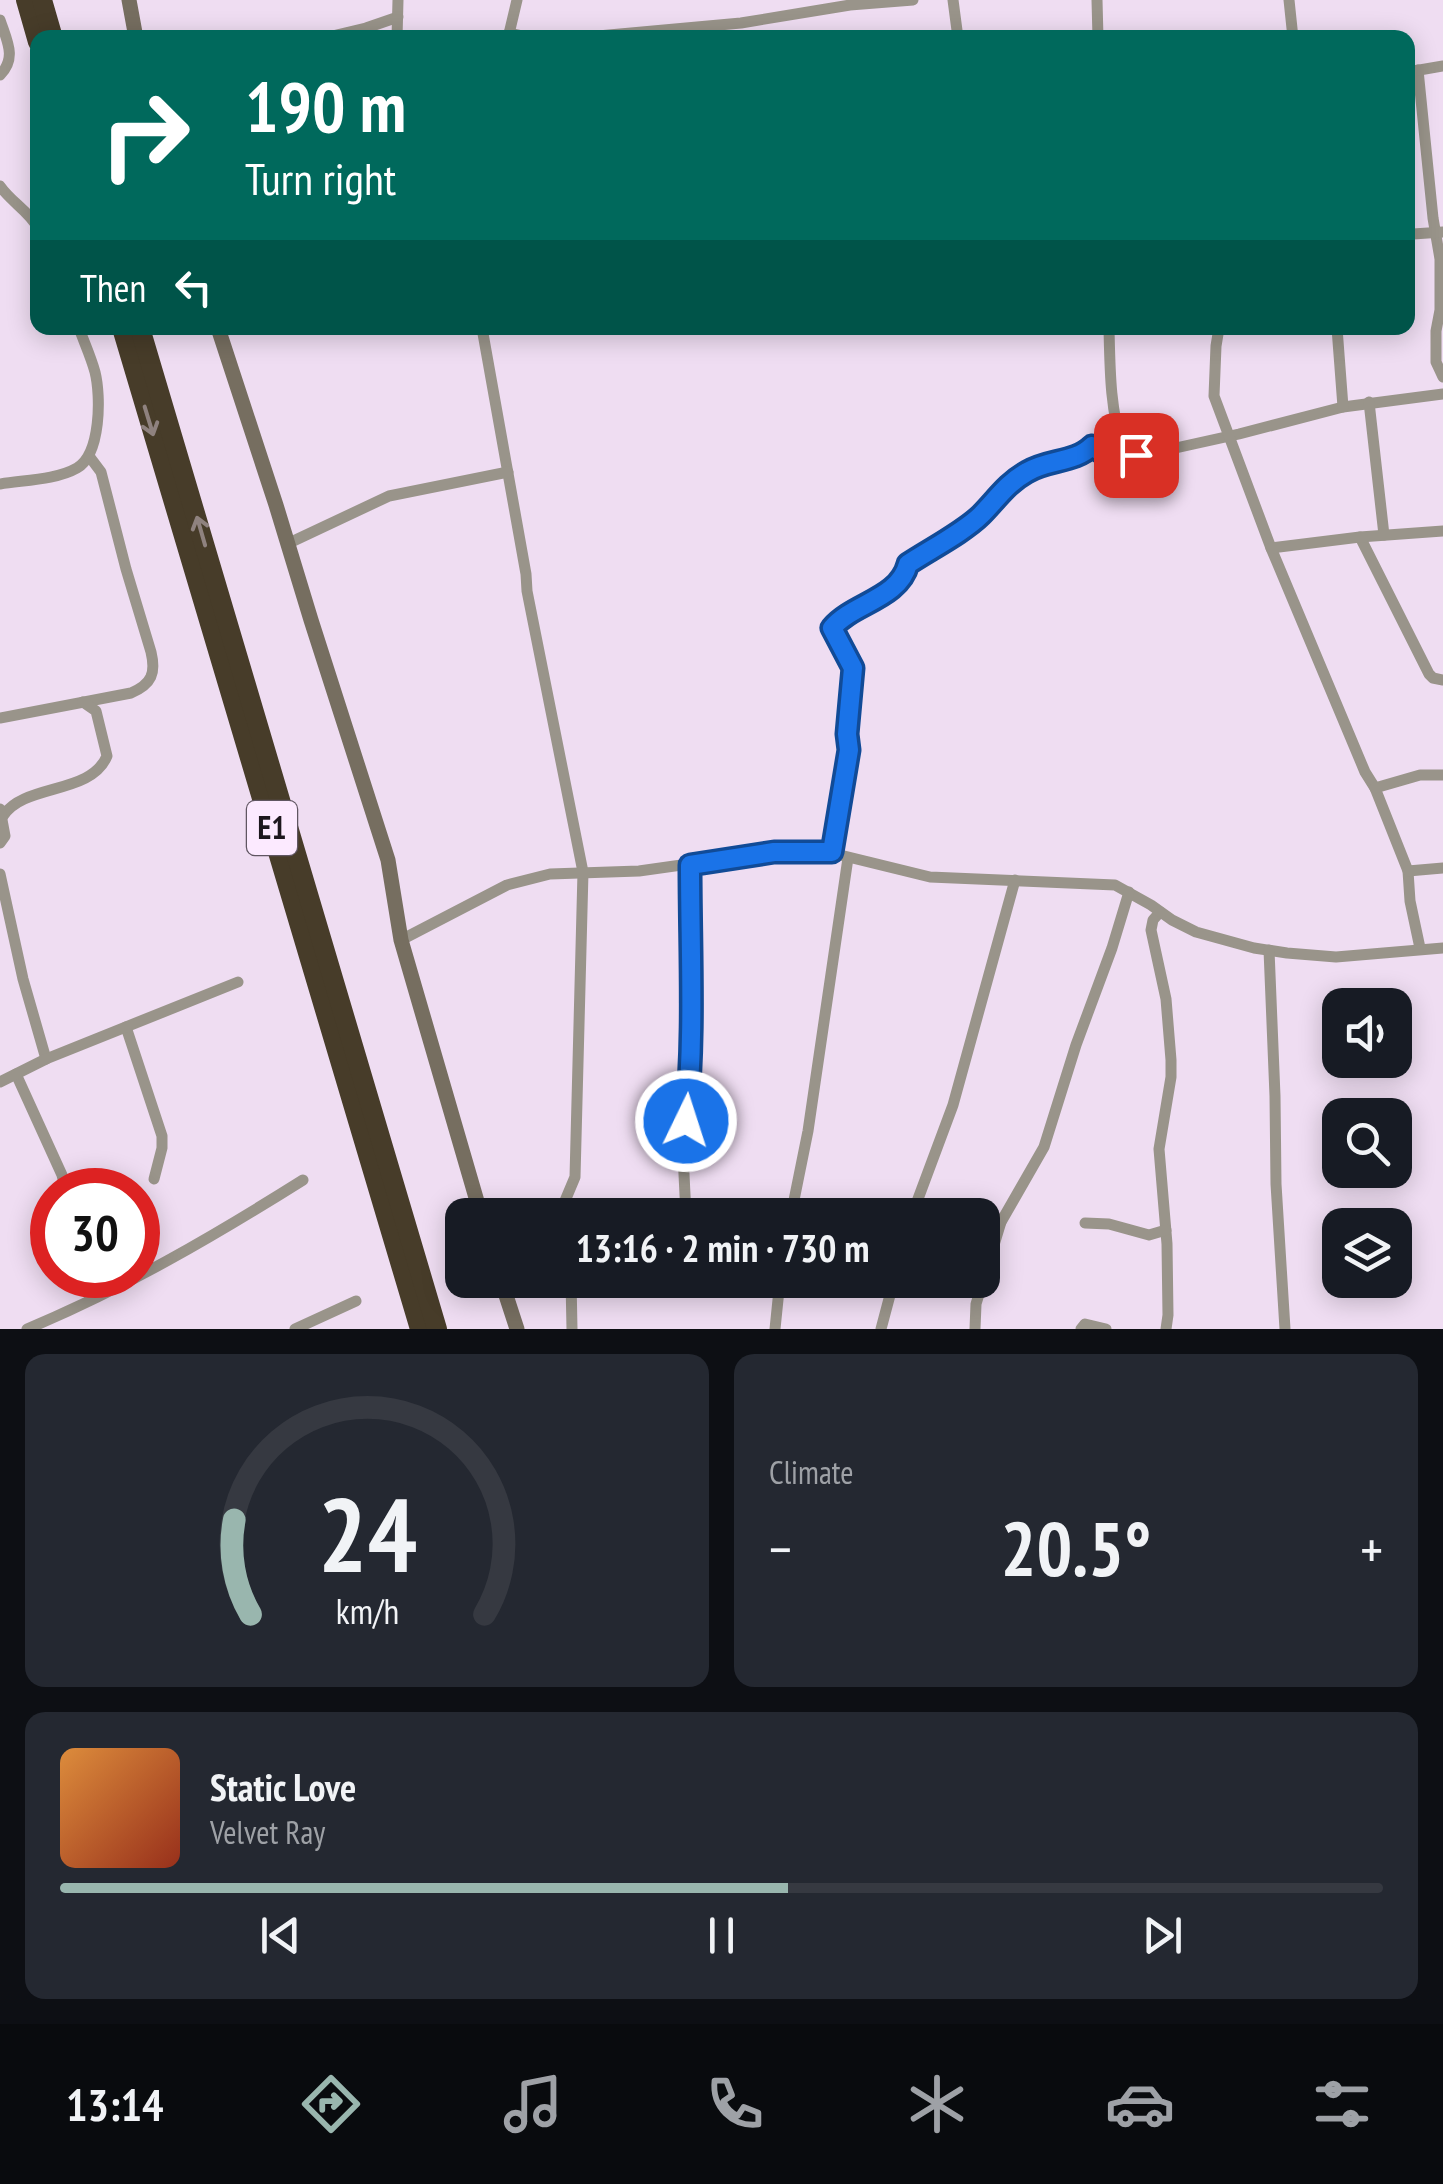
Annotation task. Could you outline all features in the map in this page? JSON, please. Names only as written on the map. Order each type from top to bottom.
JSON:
[{"type":"highway","points":[[26,0],[35,30]]},
{"type":"highway","points":[[42,0],[51,30]]},
{"type":"highway","name":"E1","points":[[124,335],[420,1329]]},
{"type":"highway","name":"E1","points":[[142,335],[437,1329]]},
{"type":"street","points":[[129,0],[135,30]]},
{"type":"street","points":[[397,30],[398,0]]},
{"type":"street","points":[[510,30],[517,0]]},
{"type":"street","points":[[672,30],[850,4],[913,0]]},
{"type":"street","points":[[953,0],[957,30]]},
{"type":"street","points":[[1097,0],[1098,30]]},
{"type":"street","points":[[1289,0],[1292,30]]},
{"type":"street","points":[[358,30],[398,16]]},
{"type":"street","points":[[0,20],[12,55],[0,76]]},
{"type":"street","points":[[1415,71],[1443,66]]},
{"type":"street","points":[[1415,83],[1439,232],[1436,362],[1443,377]]},
{"type":"street","points":[[0,186],[30,216]]},
{"type":"street","points":[[0,484],[66,473],[82,465],[89,456],[99,404],[95,374],[81,335]]},
{"type":"street","points":[[220,335],[388,860],[401,940],[476,1198]]},
{"type":"street","points":[[483,335],[527,591],[583,872],[574,1177],[566,1198]]},
{"type":"street","points":[[1109,335],[1110,394],[1122,451]]},
{"type":"street","points":[[1218,335],[1214,396],[1271,548],[1408,871],[1413,924],[1420,948]]},
{"type":"street","points":[[1338,335],[1343,407]]},
{"type":"street","points":[[1092,446],[1107,456],[1122,451],[1144,456],[1343,407],[1443,394]]},
{"type":"street","points":[[1369,402],[1384,535]]},
{"type":"street","points":[[832,852],[849,750],[853,668],[832,628],[841,618],[878,599],[905,575],[908,564],[980,517],[1000,492],[1024,473],[1046,462],[1082,456],[1116,427]]},
{"type":"street","points":[[0,718],[132,693],[144,688],[151,677],[154,664],[101,472],[89,456]]},
{"type":"street","points":[[287,544],[389,496],[508,472]]},
{"type":"street","points":[[1271,548],[1443,531]]},
{"type":"street","points":[[1360,537],[1429,674],[1443,680]]},
{"type":"street","points":[[0,842],[5,836],[1,812],[10,805],[70,784],[105,763],[107,756],[96,711],[83,702]]},
{"type":"street","points":[[1375,788],[1420,775],[1443,774]]},
{"type":"street","points":[[401,940],[507,885],[550,874],[639,871],[774,852],[832,852],[930,877],[1115,885],[1196,932],[1269,950],[1336,957],[1443,948]]},
{"type":"street","points":[[795,1198],[848,858]]},
{"type":"street","points":[[685,1198],[683,1154],[690,1088],[690,865]]},
{"type":"street","points":[[1408,871],[1443,868]]},
{"type":"street","points":[[0,874],[9,912],[6,938],[46,1059]]},
{"type":"street","points":[[918,1198],[953,1105],[1014,880]]},
{"type":"street","points":[[975,1329],[976,1304],[1001,1222],[1044,1147],[1129,892]]},
{"type":"street","points":[[1160,912],[1152,920],[1151,930],[1166,999],[1172,1077],[1160,1149],[1166,1230],[1166,1329]]},
{"type":"street","points":[[1269,950],[1276,1199],[1285,1329]]},
{"type":"street","points":[[0,1082],[46,1059],[238,982]]},
{"type":"street","points":[[126,1027],[162,1136],[157,1168]]},
{"type":"street","points":[[16,1074],[58,1168]]},
{"type":"street","points":[[27,1329],[218,1232],[303,1180]]},
{"type":"street","points":[[1085,1224],[1108,1224],[1149,1235],[1166,1230]]},
{"type":"street","points":[[507,1298],[517,1329]]},
{"type":"street","points":[[571,1298],[572,1329]]},
{"type":"street","points":[[775,1329],[778,1298]]},
{"type":"street","points":[[882,1329],[890,1298]]},
{"type":"street","points":[[295,1329],[356,1301]]},
{"type":"street","points":[[1081,1329],[1085,1324],[1106,1329]]},
{"type":"route","points":[[686,1121],[692,1020],[690,865],[774,852],[832,852],[849,750],[853,668],[832,628],[841,618],[878,599],[905,575],[908,564],[980,517],[1000,492],[1024,473],[1046,462],[1082,456],[1092,446],[1107,456],[1122,451],[1136,455]]}]
